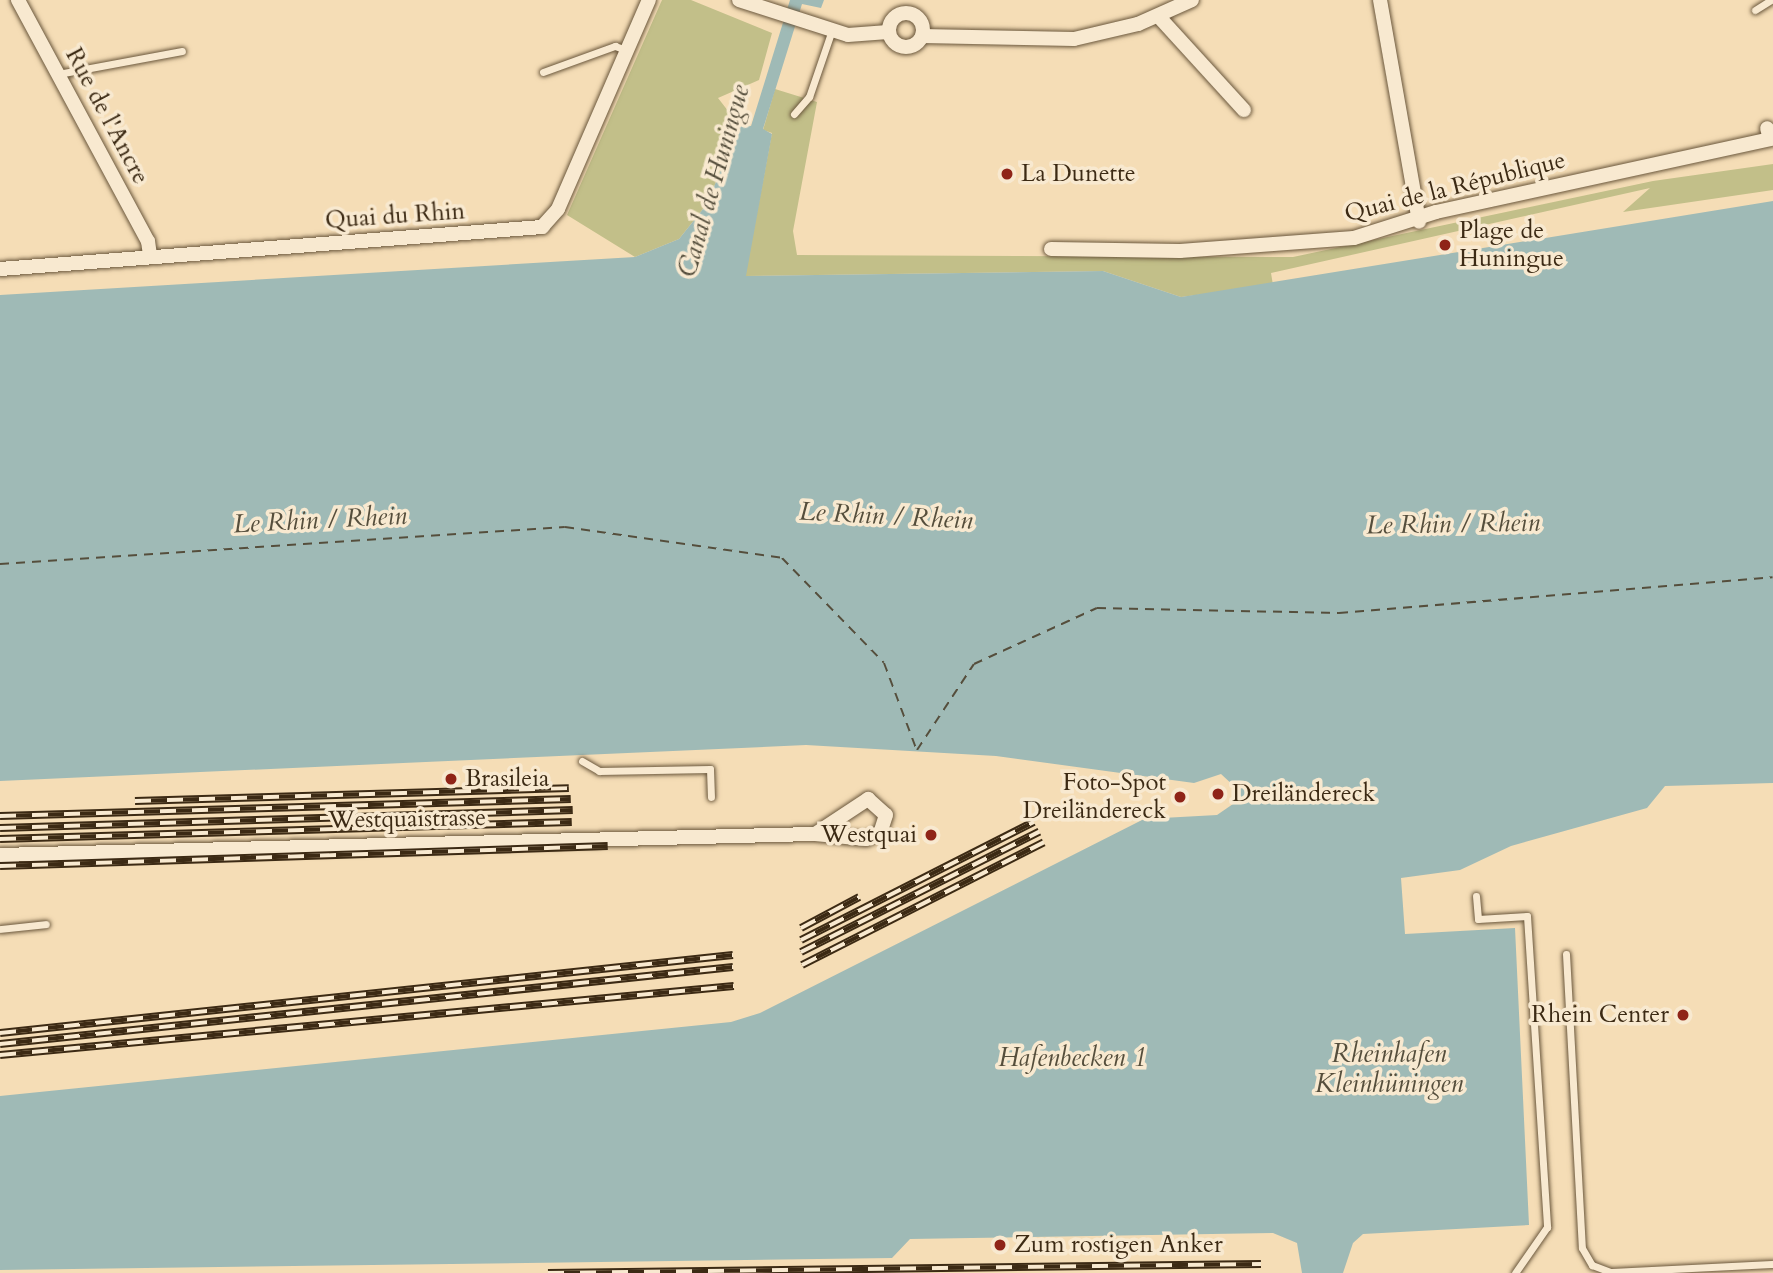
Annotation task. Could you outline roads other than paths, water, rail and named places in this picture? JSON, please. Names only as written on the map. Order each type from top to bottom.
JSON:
[{"type":"street","name":"Rue de l'Ancre","points":[[19,0],[148,241],[150,256]]},
{"type":"street","name":"Quai du Rhin","points":[[0,269],[541,227],[558,209],[649,0]]},
{"type":"street","points":[[745,2],[825,28],[888,32],[908,47],[922,36],[1074,39],[1159,17],[1192,0]]},
{"type":"street","points":[[1380,0],[1419,222]]},
{"type":"street","points":[[888,32],[890,22],[907,6],[920,20],[922,36]]},
{"type":"street","points":[[1159,17],[1244,110]]},
{"type":"street","name":"Quai de la République","points":[[1051,249],[1260,246],[1354,238],[1419,222],[1436,212],[1770,139],[1767,128]]},
{"type":"street","name":"Westquaistrasse","points":[[0,855],[815,834],[866,839],[880,833],[886,815],[874,801],[862,800],[815,834]]},
{"type":"lane","points":[[1755,10],[1771,0]]},
{"type":"lane","points":[[794,114],[809,97],[825,28]]},
{"type":"lane","points":[[543,72],[615,46],[626,50]]},
{"type":"lane","points":[[58,74],[182,51]]},
{"type":"lane","points":[[582,761],[599,771],[710,769],[712,797]]},
{"type":"lane","points":[[1476,896],[1478,919],[1527,916],[1547,1227],[1515,1273]]},
{"type":"lane","points":[[0,929],[46,923]]},
{"type":"lane","points":[[1566,954],[1582,1248],[1592,1265],[1610,1272],[1773,1264]]},
{"type":"water","points":[[790,0],[824,0],[821,8],[802,4],[763,129],[772,134],[746,276],[1103,271],[1181,297],[1773,201],[1773,783],[1665,786],[1647,808],[1511,846],[1460,870],[1401,878],[1405,934],[1515,928],[1529,1225],[1363,1234],[1353,1243],[1343,1273],[1302,1273],[1297,1243],[1273,1233],[910,1239],[892,1258],[0,1270],[0,1096],[731,1022],[760,1013],[1144,819],[1217,815],[1233,804],[1235,787],[1221,774],[1194,783],[996,756],[806,745],[0,781],[0,295],[635,257],[679,239],[707,204],[739,125],[751,126]]},
{"type":"railway","points":[[135,801],[569,788]]},
{"type":"railway","points":[[0,816],[571,799]]},
{"type":"railway","points":[[0,828],[573,810]]},
{"type":"railway","points":[[0,839],[572,822]]},
{"type":"railway","points":[[801,940],[1034,822]]},
{"type":"railway","points":[[801,952],[1039,832]]},
{"type":"railway","points":[[802,965],[1044,842]]},
{"type":"railway","points":[[0,866],[608,846]]},
{"type":"railway","points":[[801,928],[859,897]]},
{"type":"railway","points":[[0,1033],[733,955]]},
{"type":"railway","points":[[0,1044],[733,967]]},
{"type":"railway","points":[[0,1055],[734,986]]},
{"type":"railway","points":[[548,1273],[1261,1264]]},
{"type":"place","name":"La Dunette","points":[[1007,174]]},
{"type":"place","name":"Plage de Huningue","points":[[1445,245]]},
{"type":"place","name":"Brasileia","points":[[451,779]]},
{"type":"place","name":"Dreiländereck","points":[[1218,794]]},
{"type":"place","name":"Foto-Spot Dreiländereck","points":[[1180,797]]},
{"type":"place","name":"Westquai","points":[[931,835]]},
{"type":"place","name":"Rhein Center","points":[[1683,1015]]},
{"type":"place","name":"Zum rostigen Anker","points":[[1000,1245]]},
{"type":"water label","name":"Canal de Huningue","points":[[714,181]]},
{"type":"water label","name":"Le Rhin / Rhein","points":[[886,516]]},
{"type":"water label","name":"Le Rhin / Rhein","points":[[320,520]]},
{"type":"water label","name":"Le Rhin / Rhein","points":[[1453,524]]},
{"type":"water label","name":"Hafenbecken 1","points":[[1072,1058]]},
{"type":"water label","name":"Rheinhafen Kleinhüningen","points":[[1389,1069]]}]
